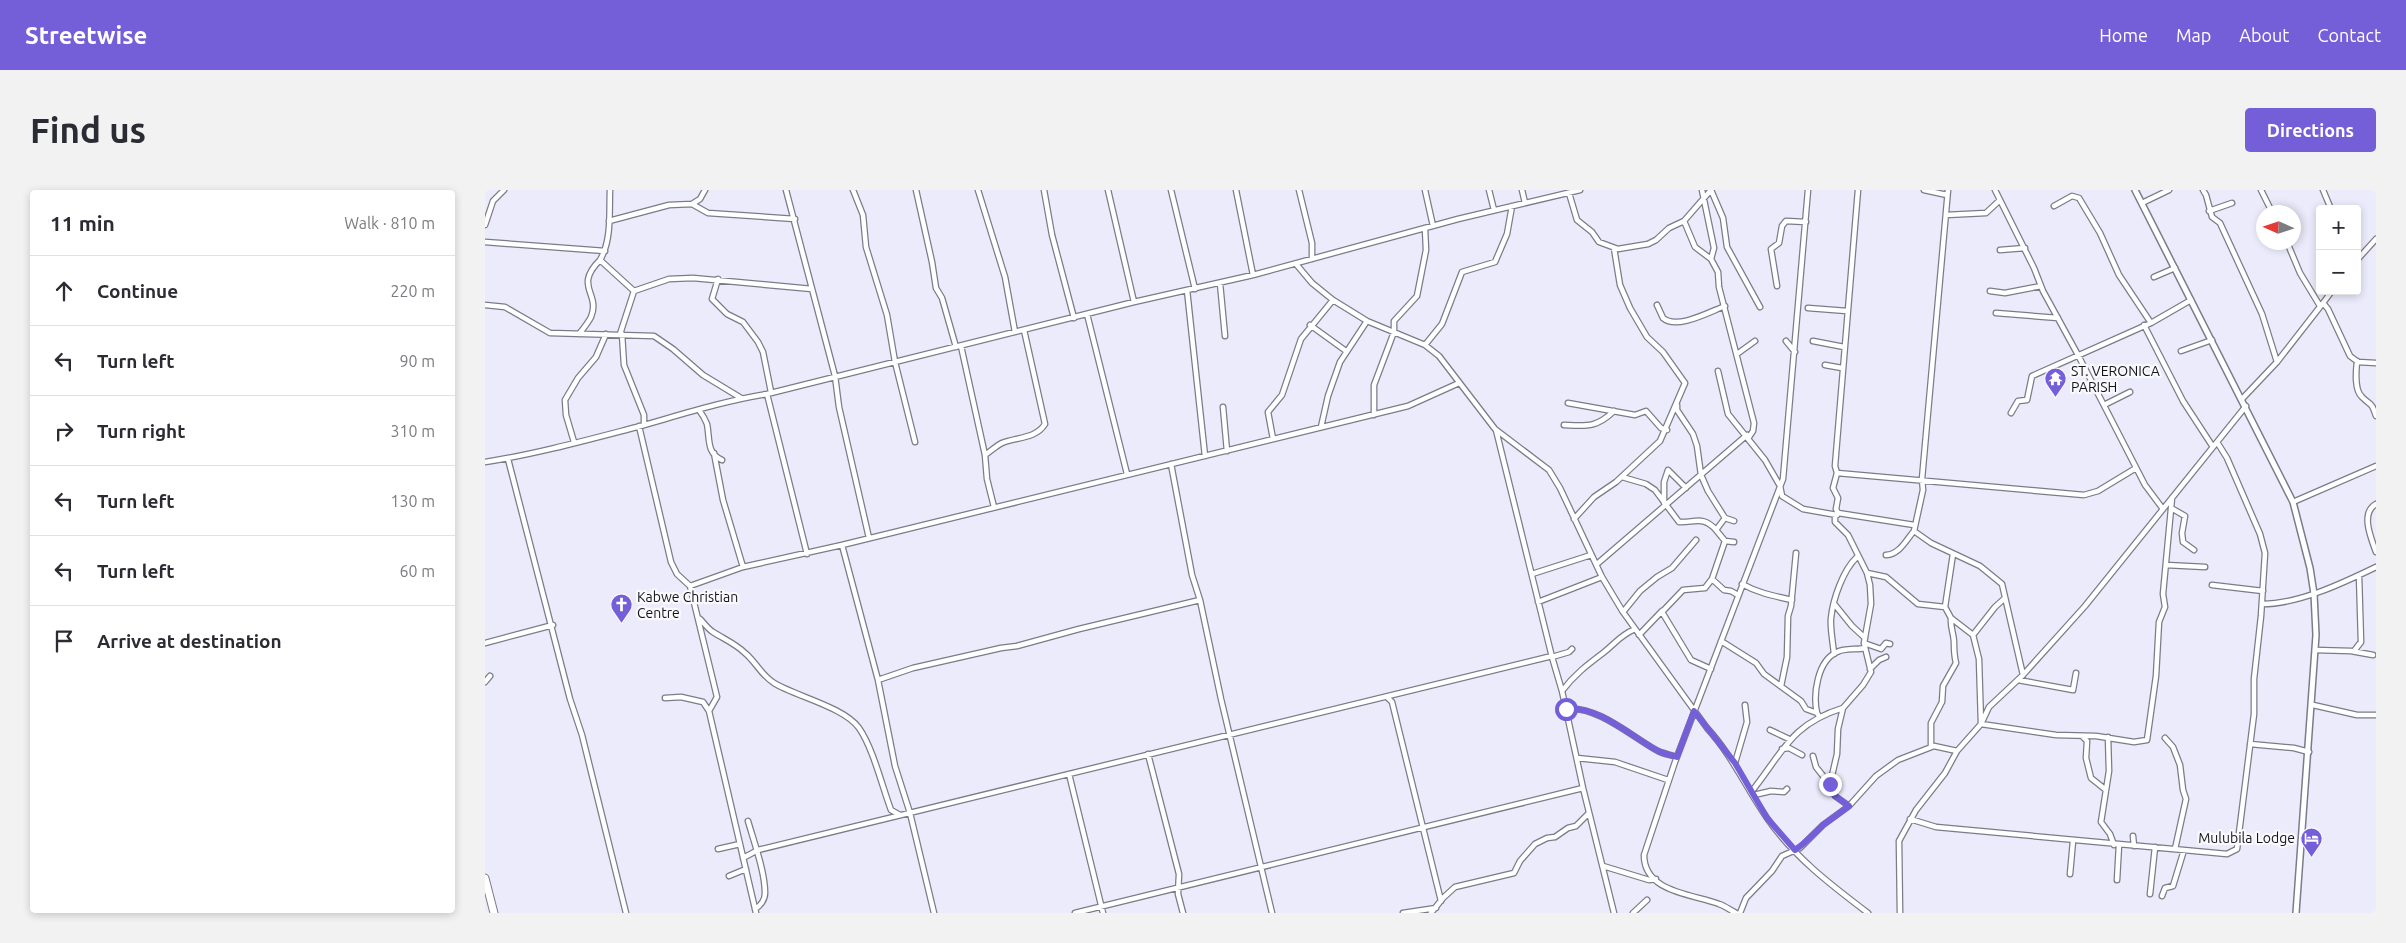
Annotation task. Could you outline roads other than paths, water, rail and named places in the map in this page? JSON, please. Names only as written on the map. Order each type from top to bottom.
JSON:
[{"type":"highway","points":[[485,878],[494,913]]},
{"type":"street","points":[[485,225],[493,201],[504,190]]},
{"type":"street","points":[[579,334],[591,315],[593,304],[588,289],[588,274],[605,251],[609,221],[609,190]]},
{"type":"street","points":[[609,221],[669,206],[692,204],[700,199],[705,190]]},
{"type":"street","points":[[786,190],[835,376],[839,408],[869,538]]},
{"type":"street","points":[[853,190],[863,215],[866,247],[887,315],[895,362],[915,442]]},
{"type":"street","points":[[916,190],[936,288],[942,298],[959,347],[985,455],[987,479],[994,507]]},
{"type":"street","points":[[978,190],[1005,276],[1015,332]]},
{"type":"street","points":[[1044,190],[1052,234],[1074,318]]},
{"type":"street","points":[[1108,190],[1134,302]]},
{"type":"street","points":[[1171,190],[1195,288]]},
{"type":"street","points":[[1236,190],[1253,275]]},
{"type":"street","points":[[1299,190],[1312,243],[1312,260]]},
{"type":"street","points":[[1425,190],[1433,226]]},
{"type":"street","points":[[1489,190],[1494,210]]},
{"type":"street","points":[[1522,190],[1525,203]]},
{"type":"street","points":[[485,462],[641,426],[741,398],[769,393],[1134,302],[1253,275],[1494,210],[1580,190]]},
{"type":"street","points":[[1702,190],[1714,248],[1711,259]]},
{"type":"street","points":[[1569,193],[1577,220],[1599,242],[1614,248],[1648,244],[1669,228],[1684,221],[1711,190],[1723,218],[1727,247],[1760,307]]},
{"type":"street","points":[[1736,913],[1717,903],[1678,893],[1656,879],[1646,868],[1645,854],[1668,780],[1785,471],[1808,190]]},
{"type":"street","points":[[1858,190],[1842,368],[1835,466],[1837,472],[1833,488],[1838,498],[1836,525],[1848,535],[1857,557],[1867,573],[1871,596],[1865,643],[1870,669]]},
{"type":"street","points":[[1886,555],[1893,554],[1905,545],[1914,531],[1923,490],[1922,479],[1948,192],[1924,190]]},
{"type":"street","points":[[1995,190],[2025,248],[2041,286],[2079,355],[2136,468],[2149,492],[2163,509]]},
{"type":"street","points":[[2135,190],[2293,502],[2314,594],[2315,650],[2313,705],[2296,913]]},
{"type":"street","points":[[2142,203],[2169,190]]},
{"type":"street","points":[[2203,190],[2206,195],[2209,211],[2212,217],[2220,223],[2262,314],[2277,362]]},
{"type":"street","points":[[2261,190],[2268,205]]},
{"type":"street","points":[[2323,190],[2329,205]]},
{"type":"street","points":[[2054,206],[2072,196],[2079,198],[2093,220],[2119,275],[2151,323]]},
{"type":"street","points":[[1946,215],[1986,213],[2000,200]]},
{"type":"street","points":[[2209,211],[2232,203]]},
{"type":"street","points":[[692,204],[708,213],[795,219]]},
{"type":"street","points":[[1425,345],[1442,324],[1462,272],[1495,262],[1507,234],[1512,206]]},
{"type":"street","points":[[1777,286],[1771,249],[1779,243],[1782,226],[1786,220],[1806,222]]},
{"type":"street","points":[[1597,564],[1665,504],[1753,431],[1754,423],[1719,287],[1718,272],[1711,259],[1695,247],[1684,221]]},
{"type":"street","points":[[1373,414],[1375,385],[1394,332],[1392,327],[1397,316],[1405,311],[1417,296],[1425,256],[1425,229]]},
{"type":"street","points":[[2361,255],[2376,239]]},
{"type":"street","points":[[485,242],[605,251]]},
{"type":"street","points":[[2371,244],[2376,248]]},
{"type":"street","points":[[1574,519],[1594,497],[1622,477],[1660,440],[1667,430],[1685,383],[1675,366],[1647,337],[1630,308],[1621,286],[1614,248]]},
{"type":"street","points":[[2000,250],[2025,248]]},
{"type":"street","points":[[2290,250],[2300,273],[2321,305],[2349,356],[2357,361],[2376,363]]},
{"type":"street","points":[[600,260],[634,291]]},
{"type":"street","points":[[1296,264],[1312,283],[1333,300],[1367,321],[1425,345],[1439,356],[1495,429],[1549,470],[1602,577],[1623,612],[1694,711],[1735,763],[1767,818],[1795,850],[1830,884],[1868,913]]},
{"type":"street","points":[[2154,277],[2175,268]]},
{"type":"street","points":[[634,291],[669,278],[812,288]]},
{"type":"street","points":[[718,280],[712,299],[727,314],[743,322],[759,342],[763,352],[769,393],[807,554]]},
{"type":"street","points":[[1220,283],[1225,336]]},
{"type":"street","points":[[1989,291],[2005,293],[2041,286]]},
{"type":"street","points":[[1187,290],[1205,456]]},
{"type":"street","points":[[634,291],[621,334],[624,365],[644,415],[641,426],[671,562],[677,574],[690,586],[699,618],[717,697],[709,711]]},
{"type":"street","points":[[2242,399],[2277,362],[2329,295]]},
{"type":"street","points":[[1273,439],[1268,414],[1282,395],[1298,344],[1310,325],[1319,319],[1333,300]]},
{"type":"street","points":[[2011,413],[2018,401],[2027,400],[2033,376],[2151,323],[2191,300]]},
{"type":"street","points":[[485,305],[505,307],[547,332],[654,336],[673,349],[703,375],[741,398]]},
{"type":"street","points":[[1657,305],[1663,318],[1675,322],[1689,321],[1725,306]]},
{"type":"street","points":[[1808,308],[1847,311]]},
{"type":"street","points":[[1996,313],[2058,318]]},
{"type":"street","points":[[1087,314],[1127,474]]},
{"type":"street","points":[[1321,427],[1328,396],[1340,362],[1367,321]]},
{"type":"street","points":[[1310,325],[1346,351]]},
{"type":"street","points":[[2144,325],[2183,400],[2213,447]]},
{"type":"street","points":[[985,455],[1004,442],[1022,439],[1038,431],[1045,424],[1024,330]]},
{"type":"street","points":[[574,442],[566,415],[565,400],[578,378],[596,357],[606,334]]},
{"type":"street","points":[[2181,351],[2212,340]]},
{"type":"street","points":[[1737,354],[1755,341]]},
{"type":"street","points":[[1786,341],[1795,352]]},
{"type":"street","points":[[1813,341],[1844,347]]},
{"type":"street","points":[[2357,361],[2358,389],[2362,398],[2371,402],[2376,416]]},
{"type":"street","points":[[1825,365],[1842,368]]},
{"type":"street","points":[[1718,371],[1728,414],[1748,436],[1780,486],[1781,496],[1802,508],[1914,525]]},
{"type":"street","points":[[690,586],[743,567],[807,554],[1416,403],[1459,384]]},
{"type":"street","points":[[2104,405],[2130,392]]},
{"type":"street","points":[[1568,403],[1635,414],[1646,411],[1661,428],[1667,430]]},
{"type":"street","points":[[1677,404],[1677,410],[1693,434],[1697,446],[1701,475],[1725,518],[1734,521]]},
{"type":"street","points":[[1899,913],[1897,849],[1902,832],[1910,819],[1945,773],[1957,751],[1981,724],[1989,707],[2023,675],[2085,606],[2245,406]]},
{"type":"street","points":[[1223,407],[1227,451]]},
{"type":"street","points":[[699,410],[707,424],[708,442],[715,457],[722,460]]},
{"type":"street","points":[[1564,424],[1594,425],[1607,418],[1614,411]]},
{"type":"street","points":[[1495,429],[1562,692],[1583,788],[1614,913]]},
{"type":"street","points":[[1910,819],[1936,827],[2073,841],[2227,854],[2237,849],[2250,744],[2263,591],[2264,545],[2227,458],[2217,442]]},
{"type":"street","points":[[714,453],[723,500],[743,567]]},
{"type":"street","points":[[508,458],[553,625],[626,913]]},
{"type":"street","points":[[1171,464],[1192,576],[1200,600],[1221,699],[1272,913]]},
{"type":"street","points":[[2293,502],[2376,466]]},
{"type":"street","points":[[1837,472],[2085,495],[2098,491],[2136,468]]},
{"type":"street","points":[[1665,504],[1663,482],[1668,470],[1686,488]]},
{"type":"street","points":[[1622,477],[1646,484],[1655,490],[1679,522],[1697,519],[1711,525],[1725,540],[1734,542]]},
{"type":"street","points":[[1923,490],[1931,480]]},
{"type":"street","points":[[1981,724],[2047,734],[2108,737],[2143,742],[2147,740],[2159,622],[2165,607],[2163,594],[2172,498]]},
{"type":"street","points":[[2376,504],[2369,510],[2367,517],[2376,552]]},
{"type":"street","points":[[2171,508],[2185,516],[2181,538],[2187,547],[2193,550]]},
{"type":"street","points":[[1716,530],[1725,518]]},
{"type":"street","points":[[1914,531],[1931,543],[1990,573],[2004,586],[2005,598],[2020,653],[2023,675]]},
{"type":"street","points":[[1623,612],[1640,591],[1657,576],[1672,568],[1696,540]]},
{"type":"street","points":[[1639,635],[1683,590],[1705,588],[1712,579],[1725,540]]},
{"type":"street","points":[[842,545],[878,680],[895,766],[934,913]]},
{"type":"street","points":[[1781,686],[1786,665],[1787,616],[1792,600],[1796,553]]},
{"type":"street","points":[[1953,554],[1945,607],[1951,618],[1973,635],[1979,659],[1981,724]]},
{"type":"street","points":[[1532,574],[1591,555]]},
{"type":"street","points":[[1834,654],[1831,617],[1846,573],[1857,557]]},
{"type":"street","points":[[2165,565],[2205,567]]},
{"type":"street","points":[[2262,604],[2281,602],[2314,594],[2376,568]]},
{"type":"street","points":[[1867,573],[1886,577],[1918,604],[1945,607]]},
{"type":"street","points":[[2354,651],[2361,642],[2359,575]]},
{"type":"street","points":[[1539,602],[1602,577]]},
{"type":"street","points":[[1712,579],[1724,590],[1738,595]]},
{"type":"street","points":[[1741,584],[1765,595],[1792,600]]},
{"type":"street","points":[[2212,585],[2263,591]]},
{"type":"street","points":[[1973,635],[1995,607],[2005,598]]},
{"type":"street","points":[[878,680],[913,668],[1017,646],[1079,628],[1200,600]]},
{"type":"street","points":[[1835,605],[1865,643],[1881,649]]},
{"type":"street","points":[[1663,610],[1662,614],[1691,660],[1711,669]]},
{"type":"street","points":[[699,618],[712,632],[745,652],[759,670],[774,684],[783,686],[795,694],[813,699],[840,713],[858,727],[870,751],[891,810],[900,815]]},
{"type":"street","points":[[1931,747],[1931,723],[1942,702],[1943,686],[1956,663],[1952,653],[1954,644],[1950,630],[1951,618]]},
{"type":"street","points":[[485,642],[553,625]]},
{"type":"street","points":[[1562,692],[1579,671],[1605,651],[1619,636],[1635,629]]},
{"type":"street","points":[[1721,641],[1743,654],[1801,701],[1806,709],[1818,715]]},
{"type":"street","points":[[1818,715],[1815,701],[1823,667],[1834,654],[1865,643]]},
{"type":"street","points":[[1831,786],[1837,754],[1838,729],[1843,708],[1863,685],[1870,669],[1883,658],[1881,649],[1885,643],[1890,644]]},
{"type":"street","points":[[743,858],[758,850],[1148,754],[1391,697],[1552,657],[1569,652],[1572,649]]},
{"type":"street","points":[[2315,650],[2354,651],[2373,655]]},
{"type":"street","points":[[2018,680],[2073,690],[2075,673]]},
{"type":"street","points":[[485,682],[490,676]]},
{"type":"street","points":[[665,698],[681,697],[703,702],[709,711],[755,911]]},
{"type":"street","points":[[1391,697],[1441,901]]},
{"type":"street","points":[[1735,763],[1747,722],[1745,705]]},
{"type":"street","points":[[2313,705],[2357,715],[2376,716]]},
{"type":"street","points":[[1753,793],[1795,732],[1818,715],[1843,708]]},
{"type":"street","points":[[1566,709],[1589,712],[1626,730],[1659,751],[1677,757]]},
{"type":"street","points":[[1770,730],[1789,739]]},
{"type":"street","points":[[2082,736],[2087,741],[2086,758],[2091,778],[2106,790]]},
{"type":"street","points":[[2108,737],[2109,767],[2102,823],[2117,845],[2117,880]]},
{"type":"street","points":[[2165,738],[2173,747],[2180,765],[2183,790],[2187,799],[2175,849]]},
{"type":"street","points":[[2250,744],[2294,748],[2309,752]]},
{"type":"street","points":[[1740,913],[1749,893],[1772,871],[1782,856],[1795,850],[1823,825],[1849,806],[1876,776],[1898,760],[1931,747],[1957,751]]},
{"type":"street","points":[[1782,749],[1789,748],[1802,755]]},
{"type":"street","points":[[1148,754],[1179,874],[1178,888],[1180,906],[1183,913]]},
{"type":"street","points":[[1813,756],[1817,767],[1831,786],[1835,796],[1849,806]]},
{"type":"street","points":[[1577,758],[1615,762],[1668,780]]},
{"type":"street","points":[[1069,774],[1103,913]]},
{"type":"street","points":[[1075,913],[1262,869],[1335,848],[1583,788]]},
{"type":"street","points":[[1753,793],[1771,790],[1783,792],[1787,789]]},
{"type":"street","points":[[1431,913],[1458,886],[1514,873],[1520,861],[1535,844],[1543,839],[1555,837],[1568,828],[1576,826],[1589,813]]},
{"type":"street","points":[[749,821],[758,850],[765,895],[755,911]]},
{"type":"street","points":[[2133,836],[2133,846]]},
{"type":"street","points":[[2070,874],[2073,841]]},
{"type":"street","points":[[718,849],[740,844]]},
{"type":"street","points":[[2150,894],[2155,847]]},
{"type":"street","points":[[2162,896],[2165,888],[2173,886],[2184,850]]},
{"type":"street","points":[[1603,866],[1625,873],[1630,872],[1649,880],[1656,879]]},
{"type":"street","points":[[729,876],[746,869]]},
{"type":"street","points":[[1633,913],[1647,900]]},
{"type":"street","points":[[1403,913],[1435,908]]},
{"type":"place","name":"ST. VERONICA PARISH","points":[[2055,398]]},
{"type":"place","name":"Kabwe Christian Centre","points":[[621,624]]},
{"type":"place","name":"Mulubila Lodge","points":[[2311,857]]}]
